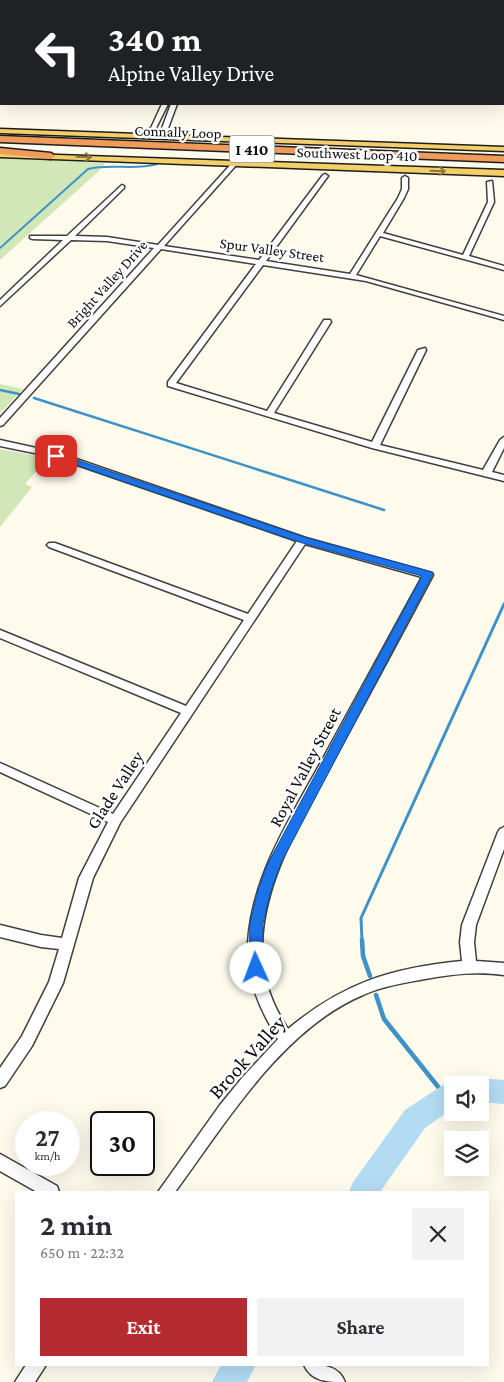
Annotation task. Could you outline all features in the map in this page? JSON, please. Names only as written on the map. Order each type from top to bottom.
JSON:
[{"type":"highway","points":[[0,132],[25,132]]},
{"type":"highway","name":"Connally Loop","points":[[0,139],[504,159]]},
{"type":"highway","name":"Connally Loop","points":[[0,146],[504,165]]},
{"type":"highway","points":[[0,153],[50,156]]},
{"type":"main road","name":"Southwest Loop 410","points":[[25,132],[504,149]]},
{"type":"main road","name":"Southwest Loop 410","points":[[50,156],[504,173]]},
{"type":"street","points":[[134,136],[153,129],[164,105]]},
{"type":"street","points":[[174,105],[164,133],[178,138]]},
{"type":"street","points":[[160,115],[170,115]]},
{"type":"street","name":"Bright Valley Drive","points":[[0,423],[234,163]]},
{"type":"street","points":[[325,176],[172,384],[375,446],[504,478]]},
{"type":"street","points":[[352,276],[401,198],[405,189],[405,178]]},
{"type":"street","points":[[466,257],[491,202],[490,182]]},
{"type":"street","points":[[0,304],[122,187]]},
{"type":"street","points":[[379,234],[504,268]]},
{"type":"street","name":"Spur Valley Street","points":[[32,237],[70,237],[159,247],[352,276],[504,318]]},
{"type":"street","points":[[270,413],[327,322]]},
{"type":"street","points":[[375,446],[422,350]]},
{"type":"street","points":[[486,474],[504,440]]},
{"type":"street","points":[[0,444],[56,456],[303,540]]},
{"type":"street","name":"Royal Valley Street","points":[[287,1041],[274,1024],[263,1003],[257,984],[256,923],[264,890],[284,844],[428,574],[303,540]]},
{"type":"street","name":"Glade Valley","points":[[0,1081],[38,1022],[56,983],[86,878],[114,820],[303,540]]},
{"type":"street","points":[[52,545],[249,618]]},
{"type":"street","points":[[0,634],[188,711]]},
{"type":"street","points":[[0,767],[114,820]]},
{"type":"street","points":[[470,968],[467,942],[469,925],[504,832]]},
{"type":"street","points":[[0,931],[37,940],[68,944]]},
{"type":"street","name":"Brook Valley","points":[[167,1191],[242,1090],[287,1041],[313,1019],[349,995],[414,974],[470,968],[504,969]]},
{"type":"street","points":[[0,1162],[49,1191]]},
{"type":"street","points":[[24,1382],[36,1366]]},
{"type":"street","points":[[314,1366],[336,1382]]},
{"type":"green space","points":[[0,158],[105,163],[100,170],[0,260]]},
{"type":"green space","points":[[0,384],[23,389],[0,413]]},
{"type":"green space","points":[[0,449],[48,458],[25,484],[32,487],[0,527]]},
{"type":"waterway","points":[[0,248],[88,169],[97,167],[140,167],[157,164]]},
{"type":"waterway","points":[[0,390],[19,394]]},
{"type":"waterway","points":[[34,398],[384,510]]},
{"type":"waterway","points":[[362,941],[361,918],[504,604]]},
{"type":"waterway","points":[[362,940],[363,956],[370,976]]},
{"type":"waterway","points":[[376,995],[384,1019],[444,1094]]},
{"type":"waterway","points":[[489,1091],[504,1092]]},
{"type":"waterway","points":[[364,1191],[415,1119],[444,1099]]},
{"type":"waterway","points":[[228,1382],[239,1366]]},
{"type":"route","points":[[56,456],[303,540],[428,574],[275,863],[264,890],[256,923],[256,968]]}]
